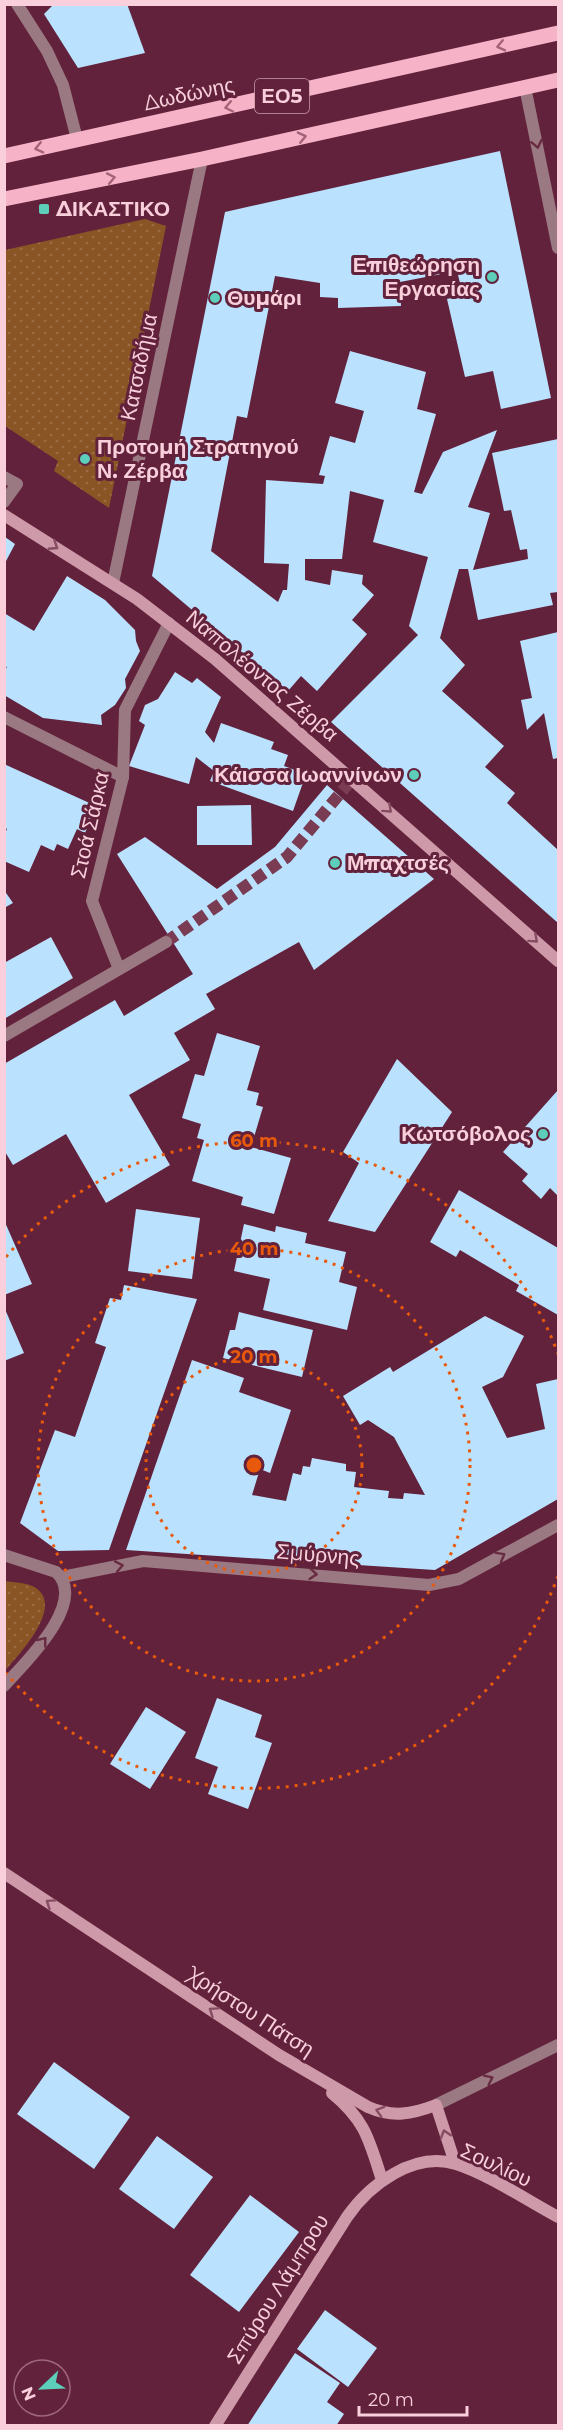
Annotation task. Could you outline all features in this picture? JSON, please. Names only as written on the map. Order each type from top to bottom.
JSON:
[{"type":"main road","name":"Δωδώνης","points":[[4,156],[558,33]]},
{"type":"main road","name":"ΕΟ5","points":[[4,199],[202,159],[558,80]]},
{"type":"main road","name":"Ναπολέοντος Ζέρβα","points":[[4,515],[113,583],[215,658],[558,961]]},
{"type":"main road","name":"Χρήστου Πάτση","points":[[4,1873],[279,2055],[374,2110],[404,2114],[436,2105]]},
{"type":"main road","points":[[279,2055],[330,2091],[356,2114],[368,2133],[382,2180]]},
{"type":"main road","points":[[436,2105],[454,2163]]},
{"type":"main road","name":"Σουλίου","points":[[382,2180],[423,2165],[454,2163],[558,2217]]},
{"type":"main road","name":"Σπύρου Λάμπρου","points":[[214,2426],[347,2217],[363,2196],[382,2180]]},
{"type":"street","points":[[17,4],[47,51],[63,85],[77,139]]},
{"type":"street","points":[[525,87],[558,248]]},
{"type":"street","name":"Κατσαδήμα","points":[[113,583],[202,159]]},
{"type":"street","points":[[4,477],[17,484],[4,502]]},
{"type":"street","name":"Στοά Σάρκα","points":[[119,969],[92,901],[123,777],[125,710],[169,622]]},
{"type":"street","points":[[4,717],[123,777]]},
{"type":"street","points":[[4,1036],[166,942]]},
{"type":"street","name":"Σμύρνης","points":[[62,1577],[154,1561],[429,1585],[459,1579],[558,1524]]},
{"type":"street","points":[[4,1555],[44,1566],[62,1577],[65,1598],[60,1617],[4,1686]]},
{"type":"street","points":[[436,2105],[558,2045]]},
{"type":"shaded area","points":[[145,219],[166,226],[109,508],[54,471],[58,461],[5,426],[5,250]]},
{"type":"shaded area","points":[[5,1581],[36,1588],[43,1597],[45,1607],[36,1631],[5,1671]]},
{"type":"building","points":[[54,4],[127,4],[145,53],[78,68],[44,14]]},
{"type":"building","points":[[500,151],[551,398],[501,409],[493,371],[465,377],[447,299],[463,295],[457,271],[400,282],[401,306],[338,308],[338,298],[320,297],[320,283],[275,276],[247,418],[237,416],[211,551],[278,602],[283,590],[287,590],[289,564],[264,563],[266,480],[323,484],[325,476],[319,475],[330,436],[355,443],[364,411],[335,403],[350,351],[426,372],[417,409],[436,414],[414,492],[422,494],[443,452],[497,430],[468,507],[490,513],[473,570],[528,559],[527,549],[520,550],[511,510],[504,511],[492,453],[558,439],[558,592],[550,593],[553,605],[478,620],[468,569],[459,569],[440,638],[465,665],[442,691],[504,746],[485,767],[515,793],[507,803],[558,850],[558,923],[331,722],[418,635],[409,626],[428,557],[373,542],[384,500],[350,491],[342,559],[305,559],[305,580],[330,585],[332,570],[363,575],[362,584],[374,595],[352,620],[367,634],[317,691],[301,676],[288,691],[152,576],[225,212]]},
{"type":"building","points":[[5,537],[15,544],[5,563]]},
{"type":"building","points":[[67,576],[105,600],[135,630],[140,651],[125,679],[126,688],[115,705],[101,715],[102,725],[43,718],[4,695],[4,671],[7,667],[4,666],[4,613],[34,631]]},
{"type":"building","points":[[558,632],[558,758],[553,759],[544,713],[527,730],[521,700],[532,698],[520,641]]},
{"type":"building","points":[[175,672],[192,683],[197,678],[221,697],[205,732],[214,743],[221,723],[274,742],[271,749],[288,755],[284,766],[306,774],[293,811],[210,781],[214,771],[196,757],[189,784],[129,766],[145,725],[139,721],[145,705],[158,699]]},
{"type":"building","points":[[4,764],[96,806],[85,833],[77,829],[68,849],[57,844],[54,851],[41,845],[29,872],[4,861],[4,835],[7,829],[4,827]]},
{"type":"building","points":[[327,785],[434,879],[314,970],[299,942],[206,994],[215,1009],[174,1033],[190,1060],[129,1095],[170,1165],[106,1203],[66,1134],[13,1165],[4,1150],[4,1064],[115,1000],[124,1016],[193,974],[117,854],[145,837],[217,889],[275,847]]},
{"type":"building","points":[[251,805],[252,845],[197,845],[197,806]]},
{"type":"building","points":[[4,890],[13,903],[4,908]]},
{"type":"building","points":[[51,937],[73,978],[4,1019],[4,963]]},
{"type":"building","points":[[217,1033],[260,1046],[247,1090],[259,1093],[256,1105],[263,1107],[251,1147],[291,1158],[274,1214],[241,1205],[243,1197],[192,1181],[204,1140],[197,1138],[201,1124],[182,1118],[195,1074],[204,1076]]},
{"type":"building","points":[[397,1059],[452,1112],[375,1232],[328,1221],[359,1163],[343,1152]]},
{"type":"building","points":[[558,1090],[558,1196],[550,1188],[541,1199],[522,1181],[528,1174],[503,1152]]},
{"type":"building","points":[[459,1190],[558,1248],[558,1315],[516,1291],[519,1285],[460,1250],[456,1257],[430,1242]]},
{"type":"building","points":[[136,1209],[200,1218],[192,1279],[128,1271]]},
{"type":"building","points":[[4,1220],[32,1284],[4,1295]]},
{"type":"building","points":[[244,1224],[275,1232],[276,1226],[307,1233],[305,1243],[346,1252],[339,1282],[357,1287],[347,1330],[263,1310],[270,1279],[234,1271]]},
{"type":"building","points":[[124,1285],[197,1299],[109,1550],[58,1551],[20,1523],[55,1430],[75,1437],[106,1347],[95,1343],[110,1298],[121,1300]]},
{"type":"building","points":[[4,1307],[24,1353],[4,1361]]},
{"type":"building","points":[[239,1312],[313,1330],[302,1377],[223,1358],[230,1330],[235,1330]]},
{"type":"building","points":[[485,1316],[524,1336],[503,1377],[482,1387],[507,1438],[545,1429],[536,1384],[558,1379],[558,1499],[435,1570],[126,1550],[192,1360],[244,1378],[239,1392],[291,1410],[270,1473],[260,1469],[252,1495],[286,1501],[293,1473],[301,1475],[303,1466],[310,1467],[312,1458],[346,1464],[346,1471],[356,1472],[354,1487],[389,1491],[388,1498],[403,1499],[404,1493],[425,1495],[394,1437],[368,1420],[360,1425],[343,1396],[390,1367],[393,1372]]},
{"type":"building","points":[[217,1698],[262,1715],[255,1737],[272,1743],[248,1809],[208,1794],[218,1767],[195,1758]]},
{"type":"building","points":[[146,1707],[186,1732],[150,1789],[110,1764]]},
{"type":"building","points":[[54,2062],[130,2117],[94,2169],[17,2114]]},
{"type":"building","points":[[157,2136],[213,2177],[174,2229],[119,2189]]},
{"type":"building","points":[[250,2195],[299,2232],[239,2312],[190,2275]]},
{"type":"building","points":[[325,2310],[377,2348],[348,2387],[297,2349]]},
{"type":"building","points":[[295,2353],[340,2383],[327,2402],[344,2414],[336,2426],[247,2426]]},
{"type":"tunnel","points":[[166,942],[287,857],[353,778]]},
{"type":"place","name":"ΔΙΚΑΣΤΙΚΟ","points":[[44,209]]},
{"type":"place","name":"Επιθεώρηση Εργασίας","points":[[492,277]]},
{"type":"place","name":"Θυμάρι","points":[[215,298]]},
{"type":"place","name":"Προτομή Στρατηγού Ν. Ζέρβα","points":[[85,459]]},
{"type":"place","name":"Κάισσα Ιωαννίνων","points":[[414,775]]},
{"type":"place","name":"Μπαχτσές","points":[[335,863]]},
{"type":"place","name":"Κωτσόβολος","points":[[543,1134]]}]
